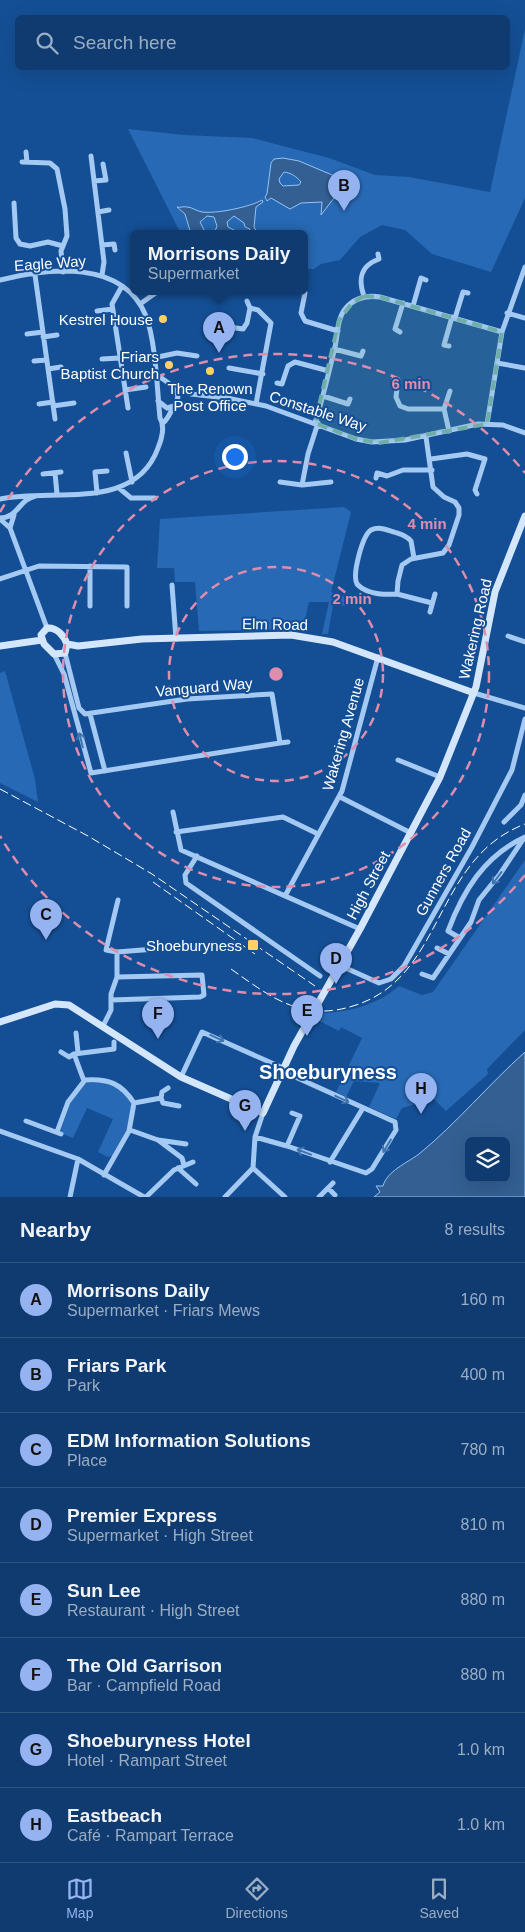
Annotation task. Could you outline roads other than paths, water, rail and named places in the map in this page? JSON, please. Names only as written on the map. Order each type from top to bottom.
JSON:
[{"type":"street","points":[[26,152],[24,162],[50,163],[57,169],[66,208],[67,236],[63,246],[63,272]]},
{"type":"street","points":[[91,156],[104,262],[102,275]]},
{"type":"street","points":[[94,181],[106,180],[103,164]]},
{"type":"street","points":[[14,203],[16,238],[20,244],[30,246],[48,242],[63,246]]},
{"type":"street","points":[[6,210],[14,210]]},
{"type":"street","points":[[98,212],[109,210]]},
{"type":"street","points":[[102,246],[114,244],[115,250]]},
{"type":"street","points":[[364,296],[360,284],[362,274],[368,264],[379,260]]},
{"type":"street","points":[[486,424],[502,332],[507,313],[525,267]]},
{"type":"street","name":"Eagle Way","points":[[0,280],[80,271],[102,275],[122,286],[130,294]]},
{"type":"street","points":[[35,275],[55,419]]},
{"type":"street","points":[[413,306],[421,278]]},
{"type":"street","points":[[122,286],[113,299],[113,309],[128,408]]},
{"type":"street","points":[[444,345],[463,292]]},
{"type":"street","name":"Eagle Way","points":[[131,295],[140,304],[149,325],[158,393]]},
{"type":"street","points":[[140,304],[153,295]]},
{"type":"street","points":[[305,295],[301,313],[305,321],[338,331]]},
{"type":"street","points":[[302,485],[339,320],[344,310],[352,302],[364,296],[380,297],[502,332]]},
{"type":"street","points":[[210,331],[215,325],[245,328],[250,308],[247,301]]},
{"type":"street","points":[[395,330],[403,303]]},
{"type":"street","points":[[250,308],[258,310],[271,323],[256,404]]},
{"type":"street","points":[[97,311],[113,309]]},
{"type":"street","points":[[507,313],[525,318]]},
{"type":"street","points":[[223,334],[224,326]]},
{"type":"street","points":[[27,334],[57,335]]},
{"type":"street","points":[[334,349],[361,357]]},
{"type":"street","points":[[154,358],[177,353],[196,356]]},
{"type":"street","points":[[102,359],[120,358]]},
{"type":"street","points":[[34,361],[47,360]]},
{"type":"street","points":[[289,386],[280,384],[288,366],[294,362],[329,371]]},
{"type":"street","points":[[497,363],[525,368]]},
{"type":"street","points":[[48,369],[60,367]]},
{"type":"street","points":[[229,368],[263,374]]},
{"type":"street","points":[[156,374],[177,389],[178,401]]},
{"type":"street","points":[[399,380],[397,400],[402,408],[444,409]]},
{"type":"street","points":[[0,499],[42,494],[98,493],[119,488],[132,482],[145,470],[156,454],[161,441],[163,423],[158,393],[162,387],[168,384]]},
{"type":"street","points":[[119,397],[146,387]]},
{"type":"street","name":"Constable Way","points":[[177,389],[191,394],[256,404],[372,442],[395,442],[486,424],[503,425],[525,433]]},
{"type":"street","points":[[449,431],[444,409],[450,391]]},
{"type":"street","points":[[163,423],[178,401],[191,394]]},
{"type":"street","points":[[323,396],[348,404]]},
{"type":"street","points":[[441,396],[448,398]]},
{"type":"street","points":[[158,400],[167,408],[174,406]]},
{"type":"street","points":[[39,404],[74,403]]},
{"type":"street","points":[[397,594],[401,567],[407,560],[440,555],[445,552],[459,515],[459,508],[455,502],[444,497],[433,487],[431,459],[426,437]]},
{"type":"street","points":[[126,453],[132,482]]},
{"type":"street","points":[[431,459],[470,454],[486,456],[475,490],[477,494]]},
{"type":"street","points":[[377,473],[387,476],[403,470],[432,470]]},
{"type":"street","points":[[88,473],[107,471]]},
{"type":"street","points":[[43,474],[61,472]]},
{"type":"street","points":[[95,472],[98,493]]},
{"type":"street","points":[[55,473],[57,494]]},
{"type":"street","points":[[280,482],[302,485],[331,482]]},
{"type":"street","points":[[119,488],[131,498],[155,498]]},
{"type":"street","points":[[10,528],[14,515],[26,499],[42,494]]},
{"type":"street","points":[[11,497],[17,502],[18,509]]},
{"type":"street","points":[[0,518],[14,515]]},
{"type":"street","points":[[0,518],[10,528],[47,628]]},
{"type":"street","name":"Wakering Road","points":[[474,693],[495,592],[524,518]]},
{"type":"street","points":[[414,558],[411,541],[402,534],[378,528],[370,531],[365,536],[355,573],[357,584],[362,589],[380,594],[397,594],[432,603]]},
{"type":"street","points":[[0,579],[39,566],[134,567]]},
{"type":"street","points":[[90,566],[90,606]]},
{"type":"street","points":[[127,567],[127,606]]},
{"type":"street","points":[[166,590],[172,588],[176,639]]},
{"type":"street","points":[[430,612],[435,594]]},
{"type":"street","points":[[105,771],[90,714],[82,712],[77,700],[65,653],[67,644],[56,629],[47,628],[42,632],[42,640],[54,654],[64,674],[89,771],[94,773],[288,742]]},
{"type":"street","name":"Elm Road","points":[[67,644],[78,646],[142,639],[291,635],[333,642],[474,693]]},
{"type":"street","points":[[508,636],[525,642]]},
{"type":"street","points":[[0,646],[42,640]]},
{"type":"street","points":[[54,654],[65,653]]},
{"type":"street","name":"Wakering Avenue","points":[[285,896],[340,797],[378,657]]},
{"type":"street","points":[[474,693],[525,708]]},
{"type":"street","name":"High Street","points":[[263,1113],[283,1069],[360,929],[440,776],[474,693]]},
{"type":"street","name":"Vanguard Way","points":[[90,714],[187,699],[272,694],[280,743]]},
{"type":"street","points":[[71,701],[77,700]]},
{"type":"street","name":"Gunners Road","points":[[339,965],[379,983],[392,979],[404,966],[512,770],[525,719]]},
{"type":"street","points":[[398,760],[440,776]]},
{"type":"street","points":[[504,822],[521,805],[525,796]]},
{"type":"street","points":[[340,797],[411,833]]},
{"type":"street","points":[[174,812],[180,850],[360,929]]},
{"type":"street","points":[[176,832],[283,817],[318,834]]},
{"type":"street","points":[[422,974],[433,978],[471,922],[479,900],[500,874],[524,837]]},
{"type":"street","points":[[460,938],[448,931],[478,873],[496,853],[524,837]]},
{"type":"street","points":[[197,856],[185,875],[186,883],[311,974],[320,976]]},
{"type":"street","points":[[118,900],[106,950],[117,952],[155,949]]},
{"type":"street","points":[[438,948],[449,954]]},
{"type":"street","points":[[103,1026],[110,1014],[112,990],[117,977],[117,952]]},
{"type":"street","points":[[111,1000],[200,997],[204,994],[204,977],[202,975],[117,977]]},
{"type":"street","points":[[0,1022],[58,1003],[72,1006],[181,1077],[263,1113],[254,1137],[254,1165],[228,1196]]},
{"type":"street","points":[[181,1077],[202,1032],[362,1108],[396,1122],[396,1130],[372,1169],[366,1173],[254,1137]]},
{"type":"street","points":[[26,1121],[59,1133],[70,1104],[84,1081],[76,1053],[76,1033]]},
{"type":"street","points":[[61,1052],[68,1056],[76,1053],[114,1049],[114,1042]]},
{"type":"street","points":[[84,1081],[101,1079],[118,1086],[125,1090],[134,1103],[130,1130],[104,1175]]},
{"type":"street","points":[[168,1088],[162,1092],[161,1098],[163,1103],[179,1106]]},
{"type":"street","points":[[134,1103],[161,1098]]},
{"type":"street","points":[[330,1162],[362,1108]]},
{"type":"street","points":[[286,1146],[300,1116],[292,1113]]},
{"type":"street","points":[[130,1130],[158,1140],[186,1144]]},
{"type":"street","points":[[0,1132],[78,1160],[145,1197],[157,1184],[178,1168],[193,1162]]},
{"type":"street","points":[[158,1140],[182,1158],[184,1165]]},
{"type":"street","points":[[70,1197],[78,1160]]},
{"type":"street","points":[[254,1165],[285,1197]]},
{"type":"street","points":[[178,1168],[196,1184]]},
{"type":"street","points":[[320,1197],[333,1183]]},
{"type":"street","points":[[328,1188],[335,1195]]},
{"type":"railway","points":[[0,789],[88,836],[152,874],[315,986]]},
{"type":"railway","points":[[231,969],[260,989],[289,1005],[320,1011],[337,1010],[356,1005],[385,990],[407,969],[472,863],[495,841],[525,824]]},
{"type":"railway","points":[[153,882],[255,954]]},
{"type":"place","name":"Friars Park","points":[[344,211]]},
{"type":"place","name":"Kestrel House","points":[[163,319]]},
{"type":"place","name":"Morrisons Daily","points":[[219,353]]},
{"type":"place","name":"Friars Baptist Church","points":[[169,365]]},
{"type":"place","name":"The Renown Post Office","points":[[210,371]]},
{"type":"place","name":"EDM Information Solutions","points":[[46,940]]},
{"type":"place","name":"Shoeburyness","points":[[253,945]]},
{"type":"place","name":"Premier Express","points":[[336,984]]},
{"type":"place","name":"Sun Lee","points":[[307,1036]]},
{"type":"place","name":"The Old Garrison","points":[[158,1039]]},
{"type":"place","name":"Eastbeach","points":[[421,1114]]},
{"type":"place","name":"Shoeburyness Hotel","points":[[245,1131]]},
{"type":"district","name":"Shoeburyness","points":[[328,1072]]}]
